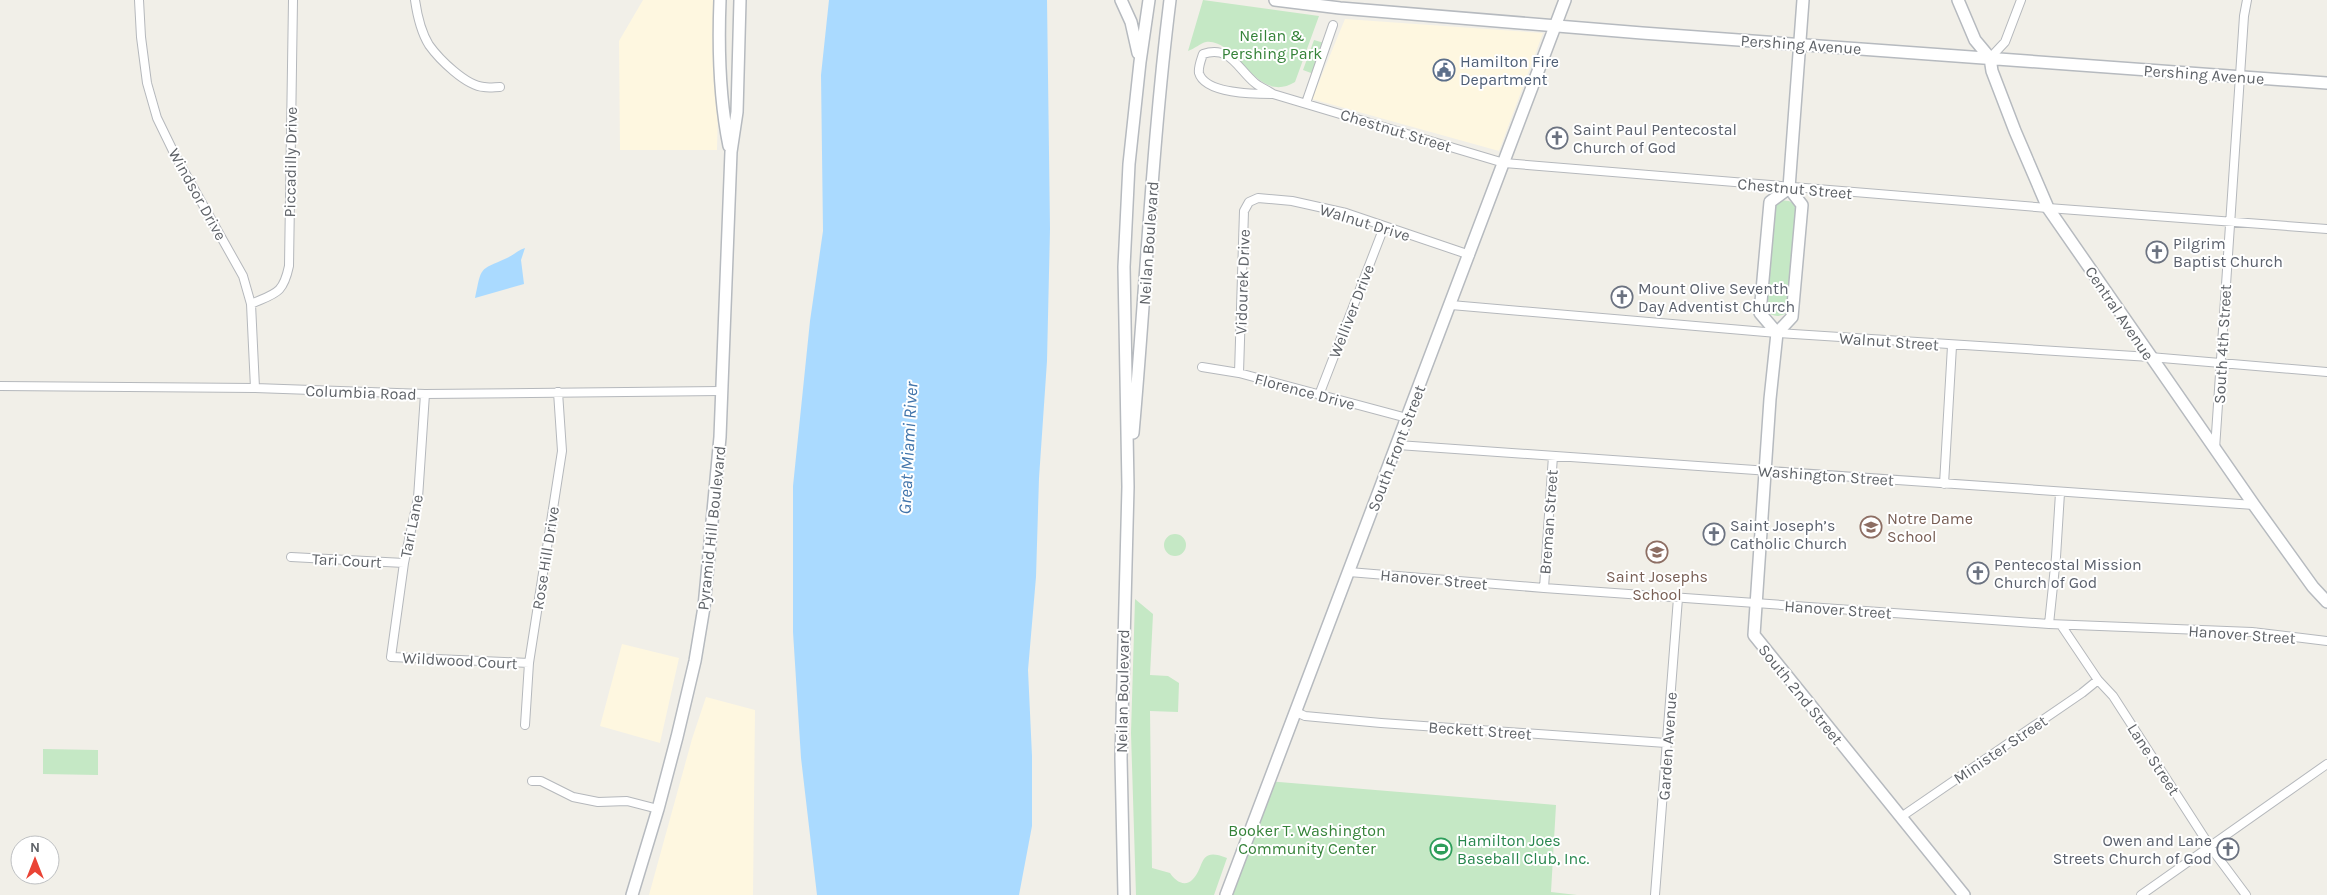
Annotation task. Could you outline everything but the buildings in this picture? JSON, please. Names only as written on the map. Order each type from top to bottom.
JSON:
[{"type":"street","name":"Windsor Drive","points":[[139,0],[141,37],[147,83],[157,118],[175,155],[243,276],[251,304],[255,388]]},
{"type":"street","name":"Piccadilly Drive","points":[[251,304],[277,293],[285,282],[289,266],[293,0]]},
{"type":"street","points":[[415,0],[428,44],[445,63],[463,78],[482,88],[500,87]]},
{"type":"street","name":"Pyramid Hill Boulevard","points":[[720,0],[718,53],[721,110],[730,152]]},
{"type":"street","name":"Pyramid Hill Boulevard","points":[[632,895],[658,810],[695,661],[704,607],[716,495],[730,152],[737,112],[740,0]]},
{"type":"street","points":[[1121,0],[1131,22],[1140,62]]},
{"type":"street","name":"Neilan Boulevard","points":[[1124,895],[1121,758],[1128,487],[1124,267],[1129,164],[1149,0]]},
{"type":"street","name":"Neilan Boulevard","points":[[1128,487],[1141,349],[1148,218],[1161,72],[1170,0]]},
{"type":"street","name":"Pershing Avenue","points":[[1274,0],[1340,8],[2327,83]]},
{"type":"street","name":"South Front Street","points":[[1226,895],[1565,0]]},
{"type":"street","points":[[1789,188],[1770,202],[1760,313],[1777,333],[1792,317],[1802,206],[1789,188],[1803,0]]},
{"type":"street","name":"Central Avenue","points":[[1958,0],[1975,40],[1990,58],[1992,71],[2015,132],[2048,208],[2254,506],[2313,587],[2327,602]]},
{"type":"street","points":[[1990,58],[2005,42],[2021,0]]},
{"type":"street","name":"South 4th Street","points":[[2215,449],[2244,16],[2247,0]]},
{"type":"street","points":[[1306,102],[1333,25]]},
{"type":"street","name":"Chestnut Street","points":[[1272,94],[1255,83],[1225,54],[1214,50],[1203,54],[1199,68],[1200,75],[1206,83],[1233,92],[1272,94],[1306,102],[1504,163],[1789,188],[2327,229]]},
{"type":"street","name":"Walnut Drive","points":[[1258,198],[1292,201],[1346,213],[1470,255]]},
{"type":"street","name":"Vidourek Drive","points":[[1239,373],[1244,211],[1250,202],[1258,198]]},
{"type":"street","name":"Welliver Drive","points":[[1319,395],[1384,227]]},
{"type":"street","name":"Walnut Street","points":[[1451,305],[1777,333],[1952,346],[2150,357],[2327,372]]},
{"type":"street","name":"South 2nd Street","points":[[1777,333],[1754,635],[1964,895]]},
{"type":"street","points":[[1944,484],[1952,346]]},
{"type":"street","name":"Florence Drive","points":[[1202,367],[1239,373],[1407,418]]},
{"type":"street","name":"Columbia Road","points":[[0,386],[255,388],[425,394],[721,391]]},
{"type":"street","name":"Rose Hill Drive","points":[[525,725],[529,663],[562,451],[558,392]]},
{"type":"street","name":"Tari Lane","points":[[391,657],[404,563],[418,498],[425,394]]},
{"type":"street","name":"Washington Street","points":[[1398,445],[2254,506]]},
{"type":"street","name":"Breman Street","points":[[1544,588],[1553,456]]},
{"type":"street","points":[[2049,624],[2060,493]]},
{"type":"street","name":"Tari Court","points":[[291,557],[404,563]]},
{"type":"street","name":"Hanover Street","points":[[1349,572],[1678,598],[2061,625],[2252,632],[2327,641]]},
{"type":"street","name":"Garden Avenue","points":[[1655,895],[1678,598]]},
{"type":"street","name":"Lane Street","points":[[2061,625],[2098,680],[2113,696],[2211,848],[2246,895]]},
{"type":"street","name":"Wildwood Court","points":[[391,657],[529,663]]},
{"type":"street","name":"Minister Street","points":[[1901,817],[2082,693],[2098,680]]},
{"type":"street","name":"Beckett Street","points":[[1296,712],[1305,716],[1381,723],[1666,743]]},
{"type":"street","points":[[2141,895],[2211,848],[2327,764]]},
{"type":"street","points":[[532,781],[541,781],[573,797],[598,802],[627,800],[658,810]]},
{"type":"shaded area","points":[[643,0],[721,0],[717,150],[620,150],[619,41]]},
{"type":"shaded area","points":[[1345,19],[1543,33],[1499,151],[1312,99]]},
{"type":"shaded area","points":[[622,644],[679,658],[660,743],[600,726]]},
{"type":"shaded area","points":[[706,697],[755,710],[753,895],[649,895],[692,739]]},
{"type":"green space","name":"Neilan & Pershing Park","points":[[1203,0],[1319,16],[1295,82],[1281,87],[1269,85],[1258,79],[1228,50],[1217,44],[1206,42],[1188,51]]},
{"type":"green space","points":[[1314,40],[1331,45],[1319,76],[1303,70]]},
{"type":"green space","points":[[1780,200],[1789,201],[1796,205],[1788,312],[1776,316],[1765,310],[1773,204]]},
{"type":"green space","points":[[1175,534],[1183,537],[1186,545],[1183,553],[1175,556],[1167,553],[1164,545],[1167,537]]},
{"type":"green space","points":[[1135,599],[1153,614],[1150,675],[1168,676],[1179,683],[1178,712],[1150,711],[1152,868],[1170,873],[1177,881],[1187,883],[1197,874],[1207,856],[1218,855],[1227,858],[1214,895],[1136,895],[1131,733]]},
{"type":"green space","points":[[43,749],[98,750],[98,775],[43,774]]},
{"type":"green space","name":"Booker T. Washington Community Center","points":[[1268,781],[1556,805],[1551,892],[1577,895],[1226,895]]},
{"type":"water","name":"Great Miami River","points":[[829,0],[1047,0],[1050,229],[1047,361],[1039,478],[1036,577],[1028,670],[1032,756],[1032,826],[1019,895],[817,895],[801,758],[793,632],[793,486],[810,321],[823,231],[821,75]]},
{"type":"water","points":[[525,248],[521,260],[524,284],[475,298],[479,280],[486,268]]},
{"type":"place","name":"Hamilton Fire Department","points":[[1444,70]]},
{"type":"place","name":"Saint Paul Pentecostal Church of God","points":[[1557,138]]},
{"type":"place","name":"Pilgrim Baptist Church","points":[[2157,252]]},
{"type":"place","name":"Mount Olive Seventh Day Adventist Church","points":[[1622,297]]},
{"type":"place","name":"Notre Dame School","points":[[1871,527]]},
{"type":"place","name":"Saint Joseph’s Catholic Church","points":[[1714,534]]},
{"type":"place","name":"Saint Josephs School","points":[[1657,552]]},
{"type":"place","name":"Pentecostal Mission Church of God","points":[[1978,573]]},
{"type":"place","name":"Hamilton Joes Baseball Club, Inc.","points":[[1441,849]]},
{"type":"place","name":"Owen and Lane Streets Church of God","points":[[2228,849]]}]
